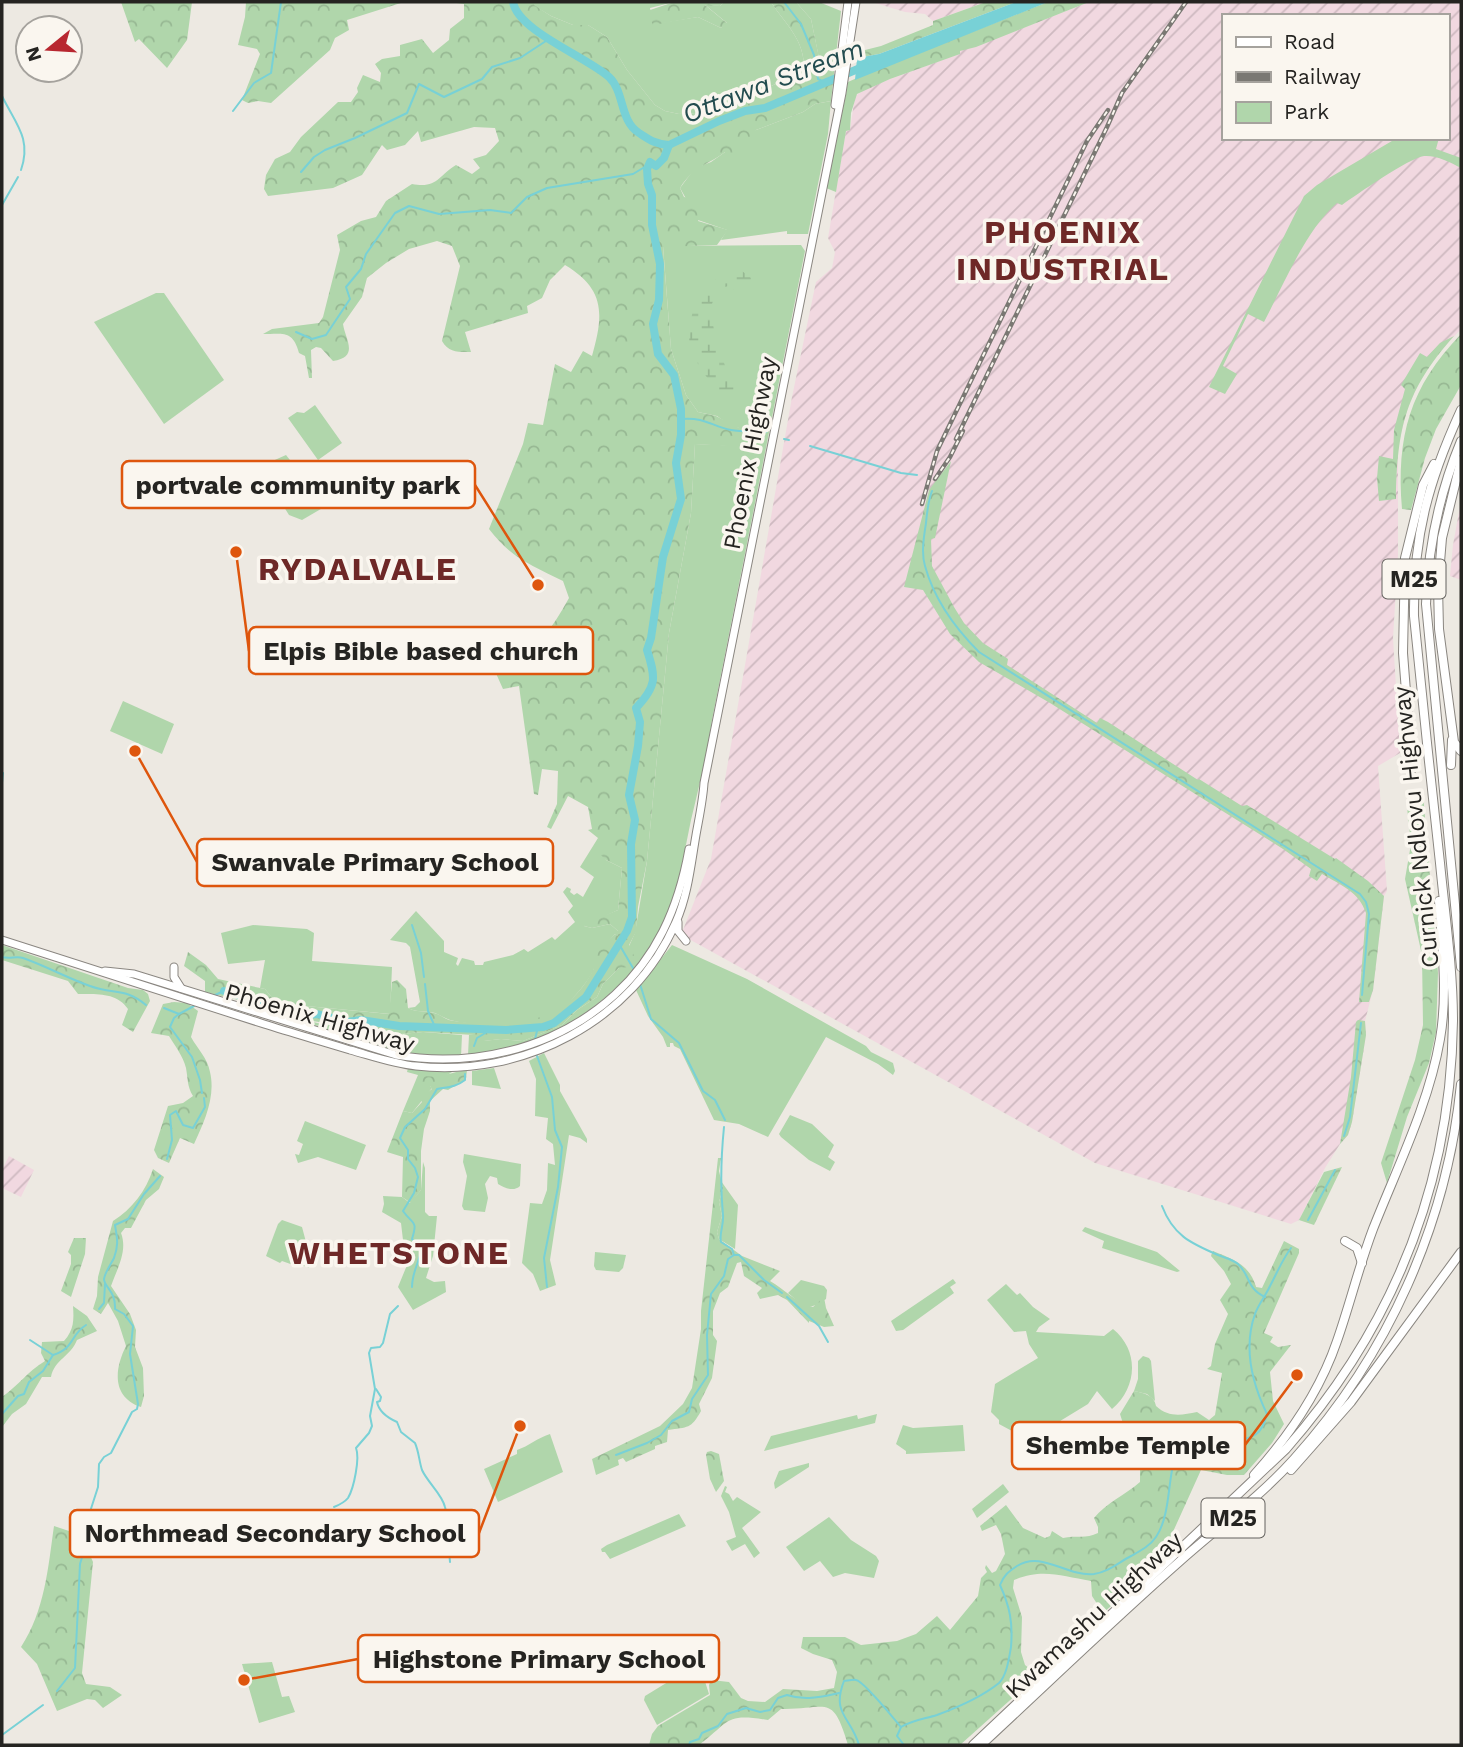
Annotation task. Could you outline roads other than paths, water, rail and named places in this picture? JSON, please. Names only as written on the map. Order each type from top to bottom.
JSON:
[{"type":"main road","name":"Phoenix Highway","points":[[839,92],[848,2]]},
{"type":"main road","name":"Phoenix Highway","points":[[2,940],[381,1059],[415,1066],[484,1066],[521,1057],[550,1046],[589,1025],[614,1006],[636,982],[660,953],[686,867],[839,92],[849,54],[856,2]]},
{"type":"main road","name":"Curnick Ndlovu Highway","points":[[1413,1243],[1443,1133],[1452,1036],[1450,963],[1414,616],[1414,581],[1422,517],[1439,460],[1461,410]]},
{"type":"main road","name":"Curnick Ndlovu Highway","points":[[1461,441],[1438,503],[1427,568],[1427,619],[1461,967]]},
{"type":"main road","points":[[1412,769],[1403,653],[1405,558],[1423,485],[1431,468],[1439,460]]},
{"type":"main road","points":[[1461,460],[1442,538],[1438,586],[1439,629],[1452,726],[1455,746],[1461,751]]},
{"type":"main road","points":[[1451,765],[1452,726]]},
{"type":"main road","name":"Phoenix Highway","points":[[94,970],[134,974],[396,1055],[434,1060],[481,1058],[535,1044],[582,1020],[610,998],[679,915],[690,872],[704,783]]},
{"type":"main road","points":[[1214,1519],[1268,1460],[1308,1404],[1336,1343],[1372,1232],[1427,1093],[1443,1015],[1444,966],[1437,880],[1437,832]]},
{"type":"main road","points":[[1455,889],[1461,925]]},
{"type":"main road","points":[[679,915],[678,931],[685,941]]},
{"type":"main road","points":[[174,967],[174,977],[184,990]]},
{"type":"main road","name":"Kwamashu Highway","points":[[981,1745],[1180,1561],[1245,1508],[1293,1460],[1350,1389],[1392,1320],[1432,1224],[1454,1139],[1461,1084]]},
{"type":"main road","points":[[1345,1241],[1357,1248],[1362,1263]]},
{"type":"main road","name":"Kwamashu Highway","points":[[973,1745],[1286,1449],[1336,1387],[1364,1344],[1388,1301],[1413,1243]]},
{"type":"main road","points":[[1245,1508],[1295,1466],[1332,1426],[1461,1252]]},
{"type":"water","points":[[1016,2],[1048,2],[855,80],[857,58],[879,54]]},
{"type":"waterway","points":[[233,111],[254,83],[271,73],[281,2]]},
{"type":"waterway","points":[[513,2],[527,23],[609,77],[618,90],[628,121],[639,133],[660,144],[669,145]]},
{"type":"waterway","points":[[784,2],[801,24],[814,55],[818,79],[824,82]]},
{"type":"waterway","points":[[301,172],[314,157],[325,150],[407,113],[419,84],[444,97],[482,79],[492,67],[520,58],[549,39]]},
{"type":"waterway","name":"Ottawa Stream","points":[[224,991],[306,1015],[317,1014],[348,1022],[361,1020],[399,1026],[506,1030],[543,1027],[554,1023],[586,997],[627,931],[632,917],[631,844],[635,820],[629,795],[640,722],[636,708],[648,694],[653,681],[647,650],[663,557],[681,499],[676,463],[681,435],[681,409],[674,375],[658,354],[653,324],[659,300],[660,264],[652,225],[652,195],[647,169],[650,162],[656,166],[664,158],[669,145],[719,121],[745,111],[765,108],[865,66]]},
{"type":"waterway","points":[[2,96],[23,140],[24,159],[21,170]]},
{"type":"waterway","points":[[296,332],[312,339],[326,335],[350,299],[346,287],[361,269],[366,254],[395,213],[409,206],[439,214],[490,210],[511,213],[527,197],[547,188],[633,174],[648,165]]},
{"type":"waterway","points":[[2,205],[18,177]]},
{"type":"waterway","points":[[681,419],[703,421],[731,430],[766,432]]},
{"type":"waterway","points":[[784,439],[789,440]]},
{"type":"waterway","points":[[810,446],[901,473],[917,475]]},
{"type":"waterway","points":[[932,491],[924,539],[924,561],[940,601],[962,633],[979,652],[1360,894],[1366,902],[1369,914],[1362,995]]},
{"type":"waterway","points":[[2,783],[3,773]]},
{"type":"waterway","points":[[412,925],[421,953],[424,977]]},
{"type":"waterway","points":[[619,944],[633,968]]},
{"type":"waterway","name":"Ottawa Stream","points":[[2,957],[23,958],[98,989],[125,993],[146,1005]]},
{"type":"waterway","points":[[425,984],[428,1011],[435,1027]]},
{"type":"waterway","points":[[640,984],[651,1019],[679,1043],[703,1091],[715,1100],[725,1120]]},
{"type":"waterway","name":"Ottawa Stream","points":[[215,995],[224,991]]},
{"type":"waterway","name":"Ottawa Stream","points":[[164,1008],[179,1014],[194,1006]]},
{"type":"waterway","points":[[179,1014],[170,1027],[192,1057],[202,1093]]},
{"type":"waterway","points":[[1344,1136],[1350,1117],[1361,1023]]},
{"type":"waterway","points":[[535,1039],[538,1027]]},
{"type":"waterway","points":[[474,1046],[477,1038],[492,1029]]},
{"type":"waterway","points":[[537,1056],[552,1097],[555,1130],[562,1147],[558,1187],[544,1258],[547,1287]]},
{"type":"waterway","points":[[412,1287],[422,1248],[412,1239],[414,1223],[403,1211],[414,1193],[418,1177],[408,1159],[408,1150],[400,1138],[405,1127],[425,1109],[437,1089],[458,1084],[465,1080],[465,1074]]},
{"type":"waterway","points":[[167,1159],[172,1140],[170,1115],[176,1111],[183,1125],[193,1128],[205,1107],[204,1098]]},
{"type":"waterway","points":[[724,1127],[721,1242],[782,1293]]},
{"type":"waterway","points":[[1308,1220],[1335,1170]]},
{"type":"waterway","points":[[57,1691],[75,1668],[80,1564],[88,1518],[98,1487],[99,1464],[111,1453],[138,1404],[130,1354],[133,1326],[124,1314],[115,1309],[114,1298],[104,1279],[117,1249],[115,1225],[128,1219],[160,1176]]},
{"type":"waterway","points":[[1162,1206],[1177,1231],[1199,1246],[1236,1262],[1255,1290],[1265,1297]]},
{"type":"waterway","points":[[859,1745],[841,1708],[844,1681],[860,1682],[901,1727],[937,1715],[985,1692],[1002,1680],[1009,1656],[1011,1623],[1000,1585],[1007,1574],[1017,1566],[1036,1561],[1084,1574],[1099,1573],[1113,1567],[1145,1548],[1156,1537],[1166,1512],[1173,1465],[1195,1456],[1203,1447],[1216,1440],[1240,1440],[1252,1437],[1260,1431],[1267,1414],[1253,1378],[1251,1327],[1258,1307],[1291,1248]]},
{"type":"waterway","points":[[616,1455],[661,1435],[672,1421],[689,1412],[692,1399],[708,1375],[707,1335],[711,1294],[724,1276],[728,1259],[734,1255]]},
{"type":"waterway","points":[[99,1309],[104,1303],[105,1284]]},
{"type":"waterway","points":[[787,1297],[819,1326],[828,1342]]},
{"type":"waterway","points":[[334,1507],[348,1498],[357,1466],[356,1448],[372,1426],[370,1416],[375,1389],[369,1353],[371,1348],[380,1347],[383,1343],[390,1314],[398,1306]]},
{"type":"waterway","points":[[30,1340],[53,1355],[65,1349],[86,1325]]},
{"type":"waterway","points":[[2,1414],[18,1396],[24,1394],[29,1382],[43,1371],[53,1355]]},
{"type":"waterway","points":[[376,1389],[381,1397],[377,1402],[380,1409],[387,1417],[397,1422],[401,1432],[415,1443],[422,1470],[443,1502],[448,1521],[450,1562]]},
{"type":"waterway","points":[[689,1745],[699,1739],[702,1733],[718,1726],[727,1714],[746,1708],[760,1712],[770,1710],[778,1698],[787,1695],[807,1698],[839,1693]]},
{"type":"waterway","points":[[2,1735],[43,1705]]},
{"type":"waterway","points":[[901,1727],[897,1736],[904,1745]]},
{"type":"railway","points":[[956,439],[1122,93],[1186,2]]},
{"type":"railway","points":[[922,504],[937,451],[1087,141],[1108,110]]},
{"type":"railway","points":[[935,479],[963,431]]},
{"type":"place","name":"Elpis Bible based church","points":[[236,552]]},
{"type":"place","name":"portvale community park","points":[[538,585]]},
{"type":"place","name":"Swanvale Primary School","points":[[135,751]]},
{"type":"place","name":"Shembe Temple","points":[[1297,1375]]},
{"type":"place","name":"Northmead Secondary School","points":[[520,1426]]},
{"type":"place","name":"Highstone Primary School","points":[[244,1680]]},
{"type":"district","name":"PHOENIX INDUSTRIAL","points":[[1063,250]]},
{"type":"district","name":"RYDALVALE","points":[[358,569]]},
{"type":"district","name":"WHETSTONE","points":[[399,1253]]}]
